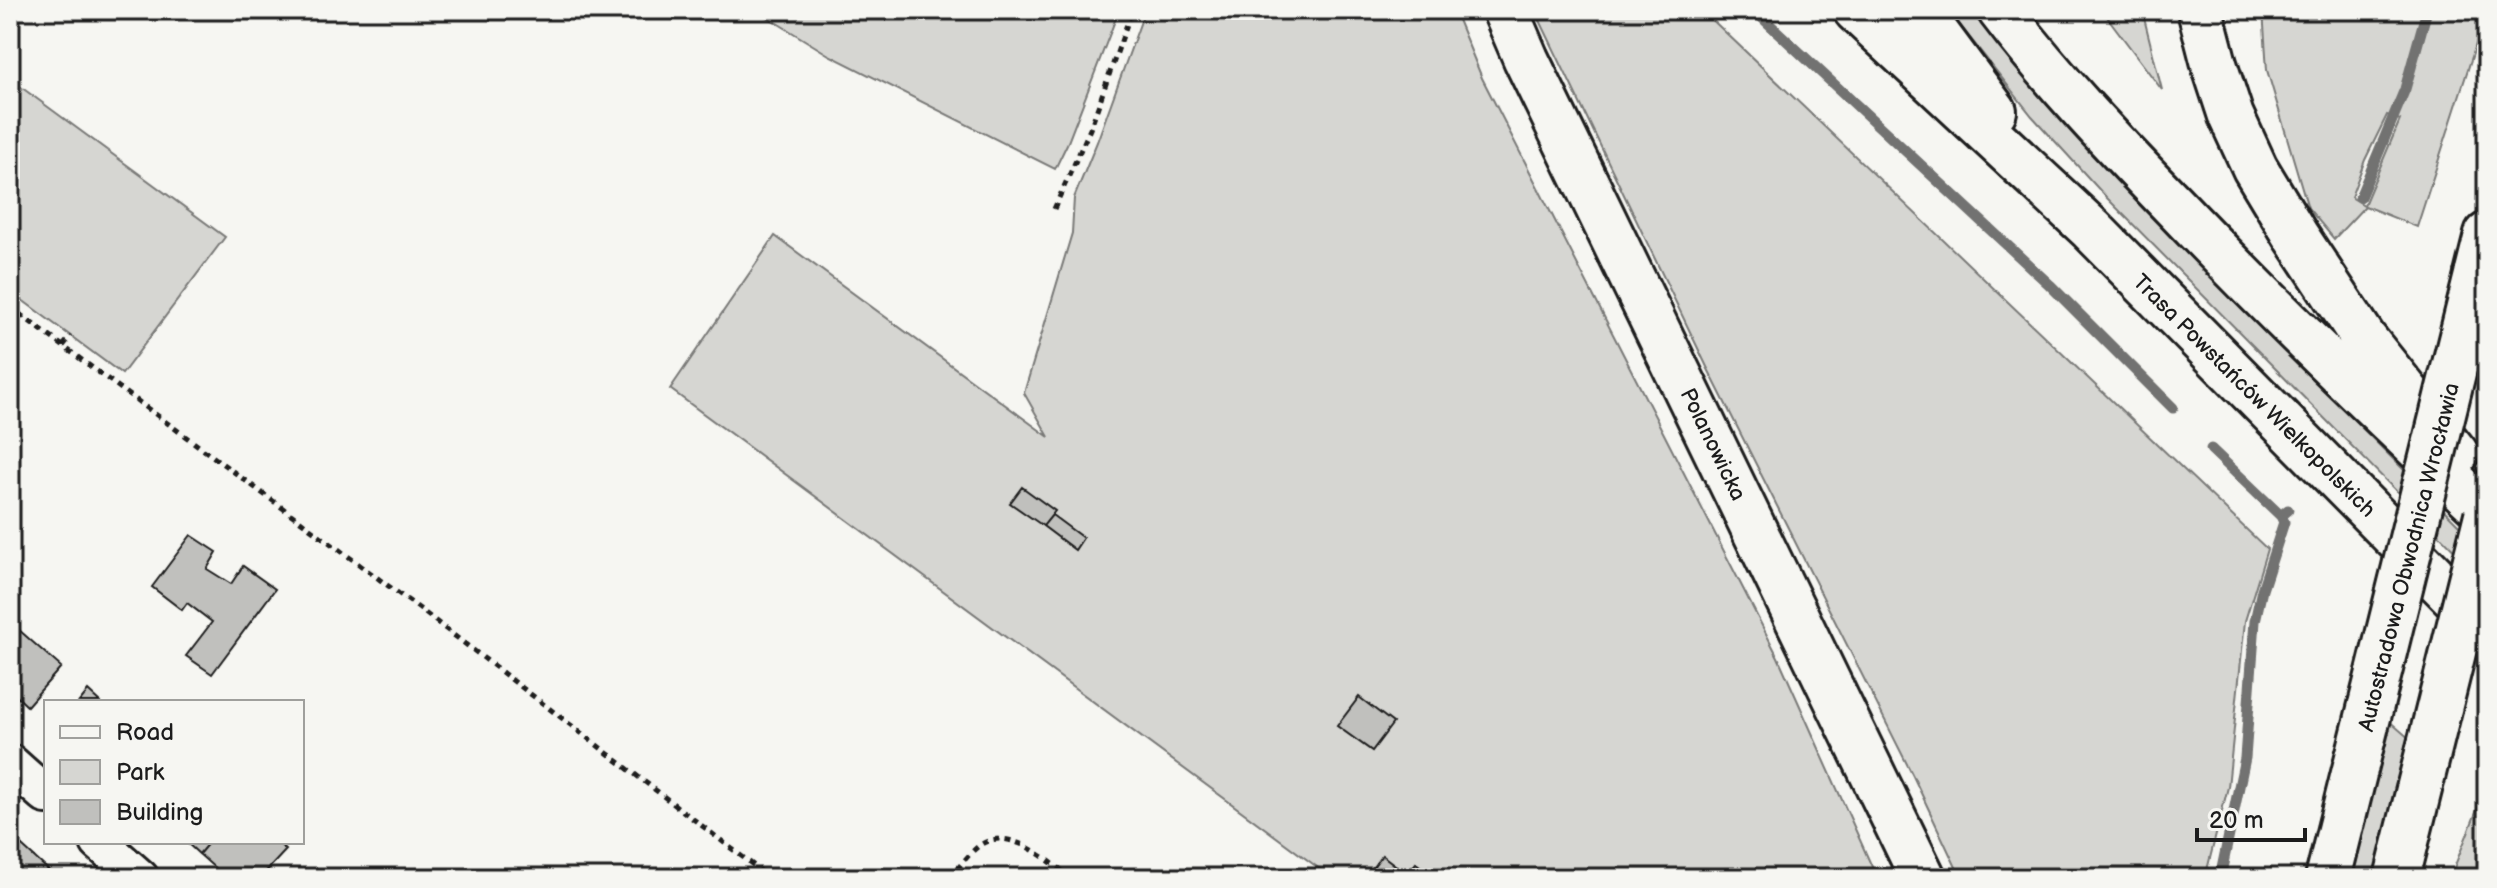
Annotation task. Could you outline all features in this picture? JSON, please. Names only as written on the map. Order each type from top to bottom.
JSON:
[{"type":"main road","name":"Polanowicka","points":[[1505,10],[1923,878]]},
{"type":"main road","points":[[1856,10],[2091,229]]},
{"type":"main road","points":[[1919,10],[2045,177],[2091,229]]},
{"type":"main road","points":[[2000,10],[2100,129],[2191,224],[2335,370],[2487,512]]},
{"type":"main road","points":[[2200,10],[2231,116],[2255,168],[2364,339],[2451,445],[2487,512],[2397,878]]},
{"type":"main road","name":"Trasa Powstańców Wielkopolskich","points":[[2091,229],[2487,630]]},
{"type":"main road","name":"Autostradowa Obwodnica Wrocławia","points":[[2328,878],[2482,255]]},
{"type":"street","points":[[10,763],[44,793]]},
{"type":"street","points":[[101,844],[140,878]]},
{"type":"path","points":[[1054,209],[1090,129],[1132,10]]},
{"type":"path","points":[[10,307],[421,610],[770,878]]},
{"type":"path","points":[[63,346],[71,336]]},
{"type":"path","points":[[949,878],[982,844],[1007,838],[1040,854],[1072,878]]},
{"type":"green space","points":[[756,10],[1119,10],[1055,169],[829,55]]},
{"type":"green space","points":[[1145,10],[1454,10],[1482,78],[1778,657],[1877,878],[1332,878],[670,389],[775,236],[1049,437],[1024,393],[1072,233],[1074,198]]},
{"type":"green space","points":[[1535,10],[1702,10],[2267,549],[2245,621],[2228,787],[2205,878],[1961,878],[1913,776],[1707,367]]},
{"type":"green space","points":[[1948,10],[1974,10],[2080,138],[2155,219],[2487,553],[2487,583],[2106,197],[2032,116]]},
{"type":"green space","points":[[2102,10],[2142,10],[2162,90]]},
{"type":"green space","points":[[2263,10],[2487,10],[2417,227],[2365,206],[2334,239],[2308,208],[2267,70]],"holes":[[[2387,115],[2400,120],[2364,205],[2351,197],[2365,160]]]},
{"type":"green space","points":[[10,79],[225,237],[122,374],[10,291]]},
{"type":"green space","points":[[2388,720],[2410,739],[2375,878],[2349,878]]},
{"type":"green space","points":[[2483,795],[2487,796],[2487,878],[2450,878]]},
{"type":"building","points":[[1022,487],[1055,511],[1043,526],[1010,503]]},
{"type":"building","points":[[1052,515],[1083,538],[1075,550],[1043,526]]},
{"type":"building","points":[[191,535],[217,552],[207,569],[231,584],[243,566],[275,589],[212,674],[186,656],[212,622],[187,603],[182,610],[152,587]]},
{"type":"building","points":[[10,622],[61,667],[27,706],[10,690]]},
{"type":"building","points":[[88,691],[98,700],[81,700]]},
{"type":"building","points":[[1359,697],[1393,723],[1372,751],[1337,726]]},
{"type":"building","points":[[11,836],[57,878],[10,878]]},
{"type":"building","points":[[188,844],[207,844],[199,854]]},
{"type":"building","points":[[207,844],[279,844],[286,850],[260,878],[226,878],[199,854]]},
{"type":"building","points":[[1382,855],[1407,874],[1416,863],[1431,875],[1429,878],[1365,878]]},
{"type":"waterway","points":[[1754,10],[2050,285],[2173,408]]},
{"type":"waterway","points":[[2360,197],[2405,89],[2427,10]]},
{"type":"waterway","points":[[2211,449],[2281,516]]},
{"type":"waterway","points":[[2220,878],[2245,758],[2255,621],[2284,522],[2281,516],[2288,510]]}]
